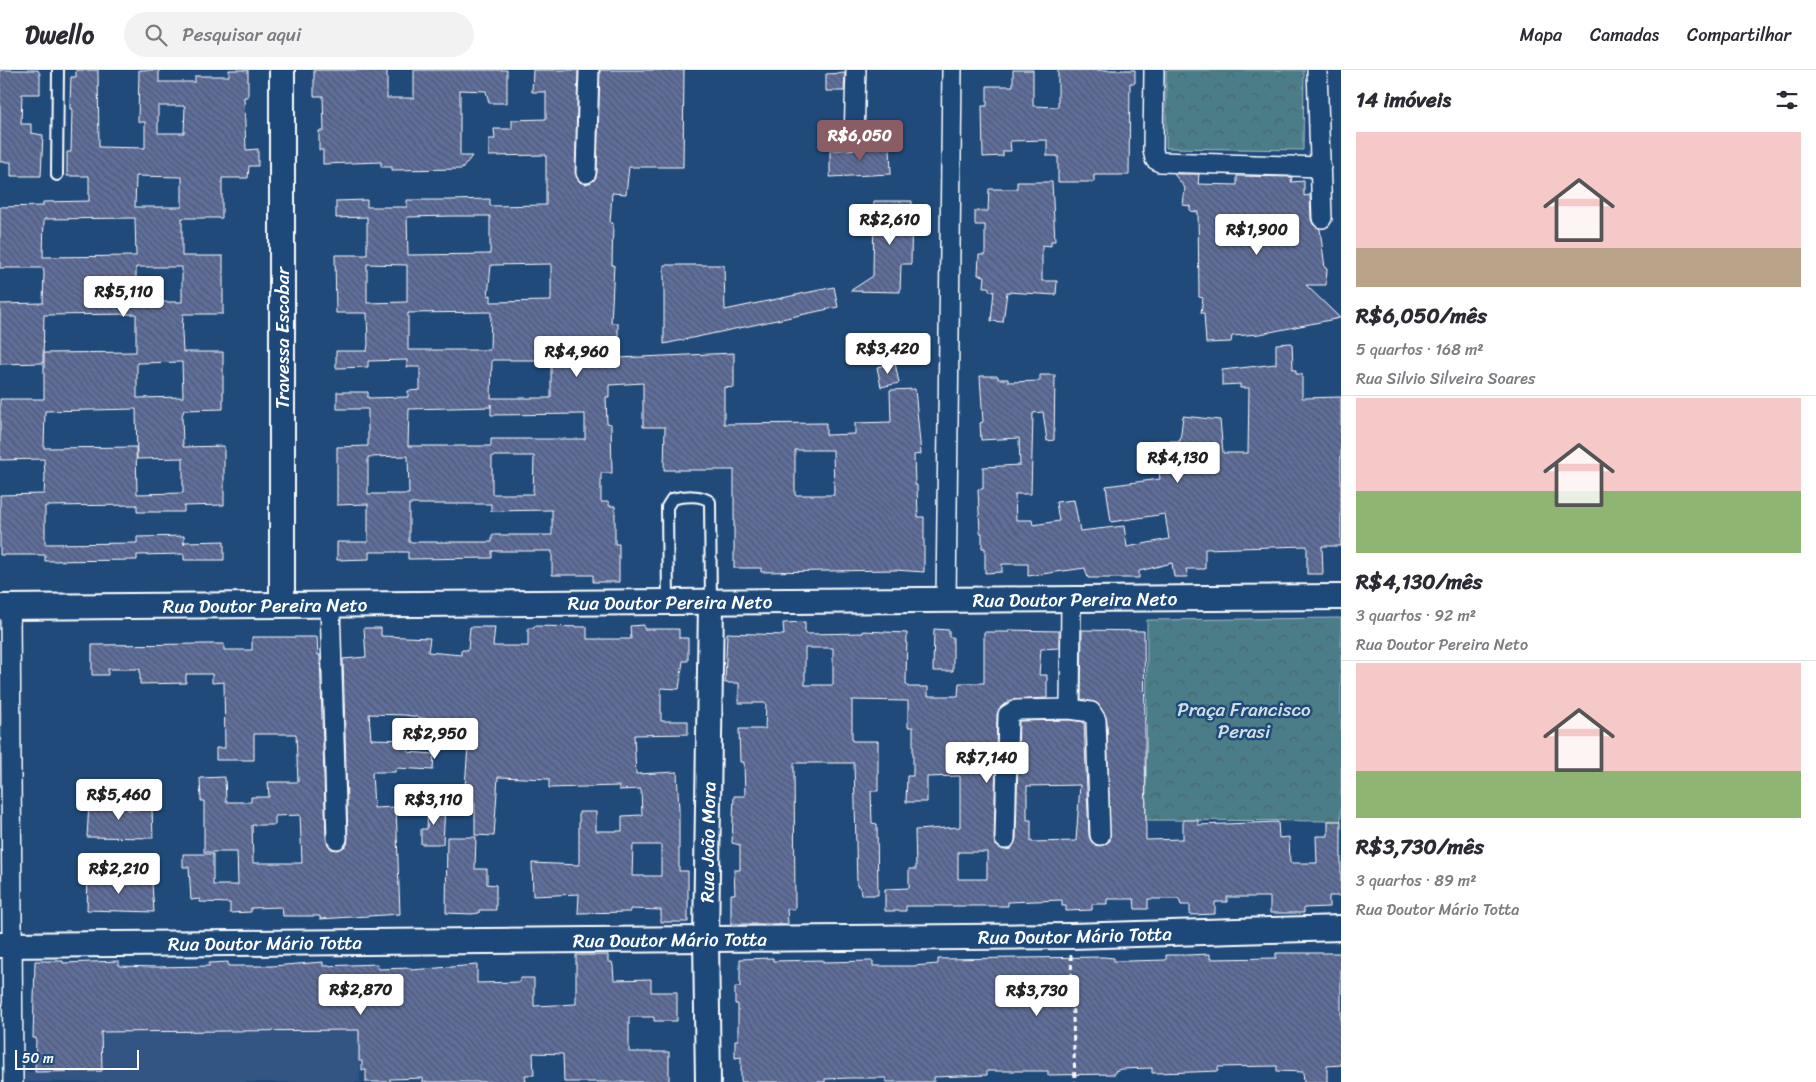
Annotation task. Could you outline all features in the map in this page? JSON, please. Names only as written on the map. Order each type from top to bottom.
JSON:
[{"type":"street","name":"Travessa Escobar","points":[[282,70],[282,605]]},
{"type":"street","points":[[586,173],[589,70]]},
{"type":"street","points":[[854,139],[856,70]]},
{"type":"street","points":[[946,601],[952,70]]},
{"type":"street","points":[[1154,70],[1153,150],[1155,159],[1165,164],[1321,167]]},
{"type":"street","points":[[1317,70],[1322,218]]},
{"type":"street","name":"Rua Doutor Pereira Neto","points":[[5,607],[1341,597]]},
{"type":"street","points":[[1070,709],[1071,600]]},
{"type":"street","name":"Rua João Mora","points":[[708,1082],[706,939],[711,602]]},
{"type":"street","points":[[330,605],[337,838]]},
{"type":"street","points":[[5,607],[6,945],[13,1082]]},
{"type":"street","points":[[1005,839],[1008,715],[1016,710],[1070,709],[1091,712],[1096,720],[1100,835]]},
{"type":"street","name":"Rua Doutor Mário Totta","points":[[6,945],[1071,936],[1341,928]]},
{"type":"lane","points":[[57,175],[58,70]]},
{"type":"lane","points":[[668,603],[667,507],[672,499],[677,497],[702,497],[710,502],[711,602]]},
{"type":"path","points":[[1071,936],[1075,1082]]},
{"type":"shaded area","points":[[359,1030],[360,1082],[24,1082],[24,1072],[101,1071],[101,1032]]},
{"type":"green space","points":[[1166,70],[1304,70],[1303,150],[1166,148]]},
{"type":"green space","name":"Praça Francisco Perasi","points":[[1341,618],[1341,821],[1146,820],[1147,620]]},
{"type":"building","points":[[0,70],[38,70],[40,74],[40,94],[22,94],[21,124],[31,124],[31,133],[43,135],[41,176],[11,176],[11,162],[0,162]]},
{"type":"building","points":[[76,70],[98,70],[99,147],[145,148],[145,122],[138,122],[139,70],[159,70],[159,82],[195,82],[195,76],[229,76],[229,70],[248,70],[248,97],[244,97],[246,150],[258,149],[258,166],[249,166],[248,178],[222,178],[222,218],[182,218],[182,256],[223,256],[223,314],[183,314],[182,333],[183,352],[223,352],[223,409],[184,410],[182,416],[183,447],[224,446],[224,505],[184,506],[184,512],[137,512],[137,505],[45,506],[45,544],[137,543],[137,537],[184,536],[184,542],[224,541],[224,560],[184,560],[184,554],[137,555],[137,560],[45,561],[45,555],[0,555],[0,495],[44,494],[45,477],[44,459],[0,460],[0,399],[44,399],[44,353],[136,352],[136,314],[44,315],[43,363],[0,364],[0,304],[43,303],[44,273],[43,268],[0,268],[0,207],[43,206],[43,202],[89,201],[89,176],[67,176],[67,152],[71,152],[71,77],[76,77]],"holes":[[[158,106],[185,106],[184,133],[158,133]],[[136,176],[182,177],[182,207],[135,207]],[[135,218],[136,256],[43,257],[44,219]],[[136,267],[182,267],[182,302],[136,302]],[[182,362],[183,397],[137,398],[137,363]],[[136,409],[137,459],[183,458],[183,493],[137,494],[136,447],[44,448],[45,411]]]},
{"type":"building","points":[[314,70],[387,70],[387,98],[414,98],[414,70],[507,70],[507,103],[489,103],[486,91],[460,90],[460,156],[472,156],[462,169],[392,170],[392,167],[381,167],[381,162],[323,164],[323,150],[319,150],[319,131],[324,131],[323,96],[314,96]]},
{"type":"building","points":[[533,70],[578,70],[575,173],[580,182],[586,184],[595,179],[597,173],[600,70],[684,70],[683,167],[629,167],[626,194],[612,193],[610,223],[613,223],[612,265],[614,265],[611,323],[618,323],[618,358],[734,353],[734,388],[724,387],[724,424],[826,423],[826,435],[855,434],[855,423],[891,422],[890,390],[915,389],[921,454],[914,455],[915,485],[917,485],[918,517],[924,517],[924,572],[895,570],[761,572],[761,568],[734,568],[734,470],[664,470],[665,427],[643,427],[643,383],[609,385],[609,397],[606,397],[607,423],[611,424],[612,473],[601,473],[601,502],[609,502],[609,506],[615,506],[615,544],[619,544],[619,582],[593,582],[593,575],[552,575],[552,551],[492,551],[492,558],[408,559],[408,552],[369,552],[369,559],[337,560],[337,542],[368,542],[368,504],[337,505],[337,447],[368,446],[368,409],[337,409],[337,392],[368,392],[368,398],[408,397],[408,391],[420,390],[420,367],[407,367],[407,360],[368,361],[368,367],[336,368],[336,351],[367,351],[368,344],[367,313],[336,313],[335,255],[367,255],[367,217],[336,218],[336,201],[367,200],[367,207],[407,207],[407,200],[490,199],[490,206],[546,205],[546,155],[489,156],[489,139],[495,139],[494,129],[512,129],[512,120],[546,119],[546,92],[532,92]],"holes":[[[490,216],[490,254],[408,255],[407,217]],[[367,264],[407,265],[407,302],[367,303]],[[551,264],[551,301],[491,302],[491,295],[488,296],[491,265]],[[491,312],[490,350],[408,350],[408,313]],[[492,360],[551,360],[551,398],[491,398]],[[491,407],[491,415],[585,414],[585,439],[491,439],[491,446],[408,446],[409,409]],[[795,450],[833,450],[834,495],[795,495]],[[408,456],[409,494],[368,494],[368,457]],[[492,456],[534,456],[533,494],[492,494]],[[409,504],[491,504],[491,511],[552,510],[552,535],[492,535],[492,542],[409,542]]]},
{"type":"building","points":[[1013,70],[1033,70],[1033,106],[1058,107],[1058,70],[1135,70],[1135,83],[1130,83],[1129,175],[1094,175],[1094,182],[1058,182],[1058,156],[1047,156],[1047,140],[1010,141],[1011,151],[1003,151],[1003,156],[983,157],[982,106],[987,106],[987,86],[1013,86]]},
{"type":"building","points":[[845,73],[844,91],[826,91],[826,74]]},
{"type":"building","points":[[890,147],[891,174],[830,177],[830,151]]},
{"type":"building","points":[[1174,174],[1199,174],[1198,184],[1237,185],[1237,176],[1292,177],[1291,182],[1304,181],[1304,196],[1310,195],[1311,219],[1313,224],[1320,229],[1325,268],[1327,268],[1326,285],[1306,285],[1340,318],[1260,334],[1232,336],[1231,342],[1206,343],[1204,313],[1201,313],[1203,298],[1199,297],[1198,212],[1190,211],[1190,206],[1183,205],[1185,188]]},
{"type":"building","points":[[1017,182],[1052,182],[1055,241],[1051,241],[1051,246],[1042,245],[1042,281],[1057,281],[1056,295],[1007,292],[1003,322],[991,321],[994,291],[989,291],[989,287],[984,287],[985,276],[978,275],[979,255],[985,255],[985,225],[975,225],[975,211],[988,211],[989,189],[1017,189]]},
{"type":"building","points":[[874,201],[912,201],[911,264],[901,264],[900,292],[850,291],[873,276]]},
{"type":"building","points":[[664,265],[724,265],[725,310],[834,287],[838,307],[664,344]]},
{"type":"building","points":[[1292,343],[1293,370],[1296,370],[1296,374],[1302,374],[1302,398],[1341,397],[1341,546],[1322,546],[1323,574],[1307,574],[1307,546],[1205,549],[1205,569],[1186,569],[1188,577],[1174,577],[1172,563],[1139,571],[1139,578],[1088,578],[1085,568],[1028,576],[1028,564],[1002,564],[1002,572],[985,573],[985,548],[982,548],[982,533],[980,533],[978,489],[983,489],[983,467],[1020,465],[1019,438],[981,440],[980,423],[983,422],[980,376],[998,376],[998,379],[1008,379],[1008,382],[1040,381],[1040,375],[1055,375],[1054,440],[1047,441],[1043,412],[1033,413],[1031,494],[1015,494],[1016,520],[1032,520],[1033,525],[1059,521],[1056,502],[1074,500],[1080,531],[1124,526],[1127,547],[1169,539],[1165,514],[1111,522],[1106,486],[1160,479],[1154,441],[1180,441],[1183,416],[1220,420],[1223,453],[1248,453],[1249,388],[1240,388],[1240,384],[1222,385],[1222,370],[1276,364],[1276,344]]},
{"type":"building","points":[[895,363],[899,383],[881,387],[877,367]]},
{"type":"building","points":[[805,622],[805,634],[863,633],[863,631],[907,633],[906,684],[908,687],[928,687],[928,696],[958,696],[959,683],[984,683],[984,632],[1009,632],[1009,630],[1059,631],[1059,648],[1041,649],[1039,675],[1047,675],[1047,698],[1010,700],[1002,706],[997,714],[994,839],[995,845],[1004,850],[1011,849],[1016,839],[1019,721],[1069,720],[1084,722],[1089,836],[1094,845],[1100,846],[1110,841],[1107,720],[1097,703],[1081,699],[1082,630],[1144,631],[1146,840],[1183,839],[1183,820],[1198,820],[1198,825],[1278,822],[1279,838],[1289,837],[1290,863],[1317,863],[1316,836],[1328,836],[1328,821],[1341,821],[1341,896],[1329,896],[1329,907],[1304,908],[1304,913],[1270,913],[1270,897],[1227,897],[1227,902],[1215,902],[1215,914],[1190,915],[1190,905],[1181,905],[1179,899],[1148,899],[1148,909],[1135,909],[1134,899],[1107,899],[1107,904],[1092,904],[1092,910],[1066,911],[1066,906],[1062,906],[1062,900],[1008,902],[1008,906],[906,906],[906,911],[885,911],[885,889],[909,888],[909,869],[916,869],[915,830],[960,827],[960,776],[927,777],[927,802],[906,802],[907,776],[913,776],[913,727],[908,727],[908,701],[852,700],[852,741],[878,741],[878,791],[871,791],[872,823],[877,824],[878,895],[861,895],[860,886],[857,886],[854,763],[794,763],[795,909],[787,909],[788,924],[731,924],[731,894],[735,894],[734,870],[740,870],[740,845],[732,843],[734,796],[745,796],[744,762],[740,762],[739,729],[765,729],[766,703],[739,703],[739,683],[725,683],[727,633],[784,635],[783,623]],"holes":[[[805,648],[833,648],[833,685],[805,685]],[[1080,785],[1076,841],[1031,842],[1031,820],[1027,820],[1027,786]],[[958,852],[987,852],[987,879],[958,879]]]},
{"type":"building","points":[[644,625],[644,629],[679,629],[679,638],[688,638],[688,661],[683,661],[679,689],[661,688],[661,721],[688,721],[688,734],[634,735],[636,774],[677,772],[679,871],[688,871],[688,922],[661,922],[661,910],[630,909],[630,912],[578,913],[579,894],[533,896],[532,863],[579,865],[579,812],[596,812],[596,831],[622,831],[622,816],[642,815],[641,789],[619,790],[619,786],[549,788],[549,779],[498,777],[494,836],[475,835],[475,802],[464,801],[469,732],[440,725],[440,721],[405,715],[369,714],[371,739],[410,740],[408,752],[434,754],[433,770],[396,768],[395,772],[372,772],[374,808],[396,807],[400,914],[320,919],[320,916],[283,916],[282,907],[251,908],[251,912],[230,913],[230,903],[200,902],[200,899],[191,900],[189,867],[183,867],[183,854],[213,854],[213,885],[238,885],[237,852],[204,852],[204,801],[201,801],[200,778],[225,777],[226,802],[251,802],[251,797],[269,797],[268,782],[298,782],[296,734],[254,734],[254,760],[216,760],[216,748],[225,748],[224,682],[212,683],[212,674],[186,674],[186,683],[140,684],[140,669],[108,669],[108,675],[92,675],[92,645],[224,644],[224,650],[252,650],[252,637],[317,637],[318,655],[320,655],[326,839],[331,849],[338,850],[347,845],[348,839],[343,659],[366,657],[364,628],[381,628],[381,636],[430,638],[428,652],[461,655],[461,650],[468,650],[470,627],[495,627],[493,646],[528,646],[528,628],[534,628],[534,626],[587,627],[587,639],[631,639],[630,626]],"holes":[[[300,815],[302,863],[253,863],[252,825],[275,825],[275,816]],[[633,845],[661,845],[661,876],[632,876]]]},
{"type":"building","points":[[934,629],[949,630],[949,637],[953,637],[953,671],[933,671]]},
{"type":"building","points":[[114,801],[128,801],[128,810],[152,809],[153,838],[87,837],[89,804],[114,804]]},
{"type":"building","points":[[428,805],[445,805],[443,844],[421,844],[421,829],[427,829]]},
{"type":"building","points":[[447,837],[476,837],[475,869],[487,869],[487,884],[496,885],[496,910],[479,910],[479,913],[472,914],[446,913]]},
{"type":"building","points":[[88,875],[126,875],[126,884],[152,883],[154,912],[87,910]]},
{"type":"building","points":[[1276,953],[1341,953],[1341,1065],[1327,1066],[1327,1082],[1304,1082],[1303,1072],[1277,1071],[1277,1066],[1218,1067],[1218,1071],[1152,1073],[1152,1068],[1121,1069],[1115,1071],[1115,1074],[1048,1075],[1048,1071],[987,1071],[987,1075],[934,1077],[934,1082],[886,1082],[886,1078],[850,1078],[825,1079],[825,1082],[741,1082],[741,1057],[735,1058],[735,1040],[738,1040],[738,1004],[735,1004],[735,987],[740,987],[740,959],[773,958],[773,961],[823,960],[823,962],[873,961],[873,966],[913,966],[938,964],[938,959],[1104,957],[1114,958],[1114,961],[1129,961],[1166,960],[1166,955],[1210,954],[1210,959],[1276,958]]},
{"type":"building","points":[[576,955],[608,955],[608,962],[612,962],[613,966],[614,980],[651,979],[651,992],[677,992],[677,1021],[654,1021],[654,1017],[629,1017],[629,1052],[669,1052],[669,1082],[564,1082],[563,1054],[533,1053],[534,1075],[525,1075],[526,1082],[423,1082],[423,1078],[390,1079],[390,1082],[366,1082],[366,1070],[362,1070],[362,1061],[359,1061],[359,1030],[101,1032],[102,1071],[35,1072],[36,1038],[33,1038],[35,961],[63,961],[63,963],[119,961],[119,966],[156,967],[209,966],[209,963],[228,962],[228,966],[272,966],[323,962],[323,966],[377,964],[378,969],[411,968],[411,970],[477,965],[477,983],[520,982],[520,978],[534,978],[534,1006],[576,1004]]}]
